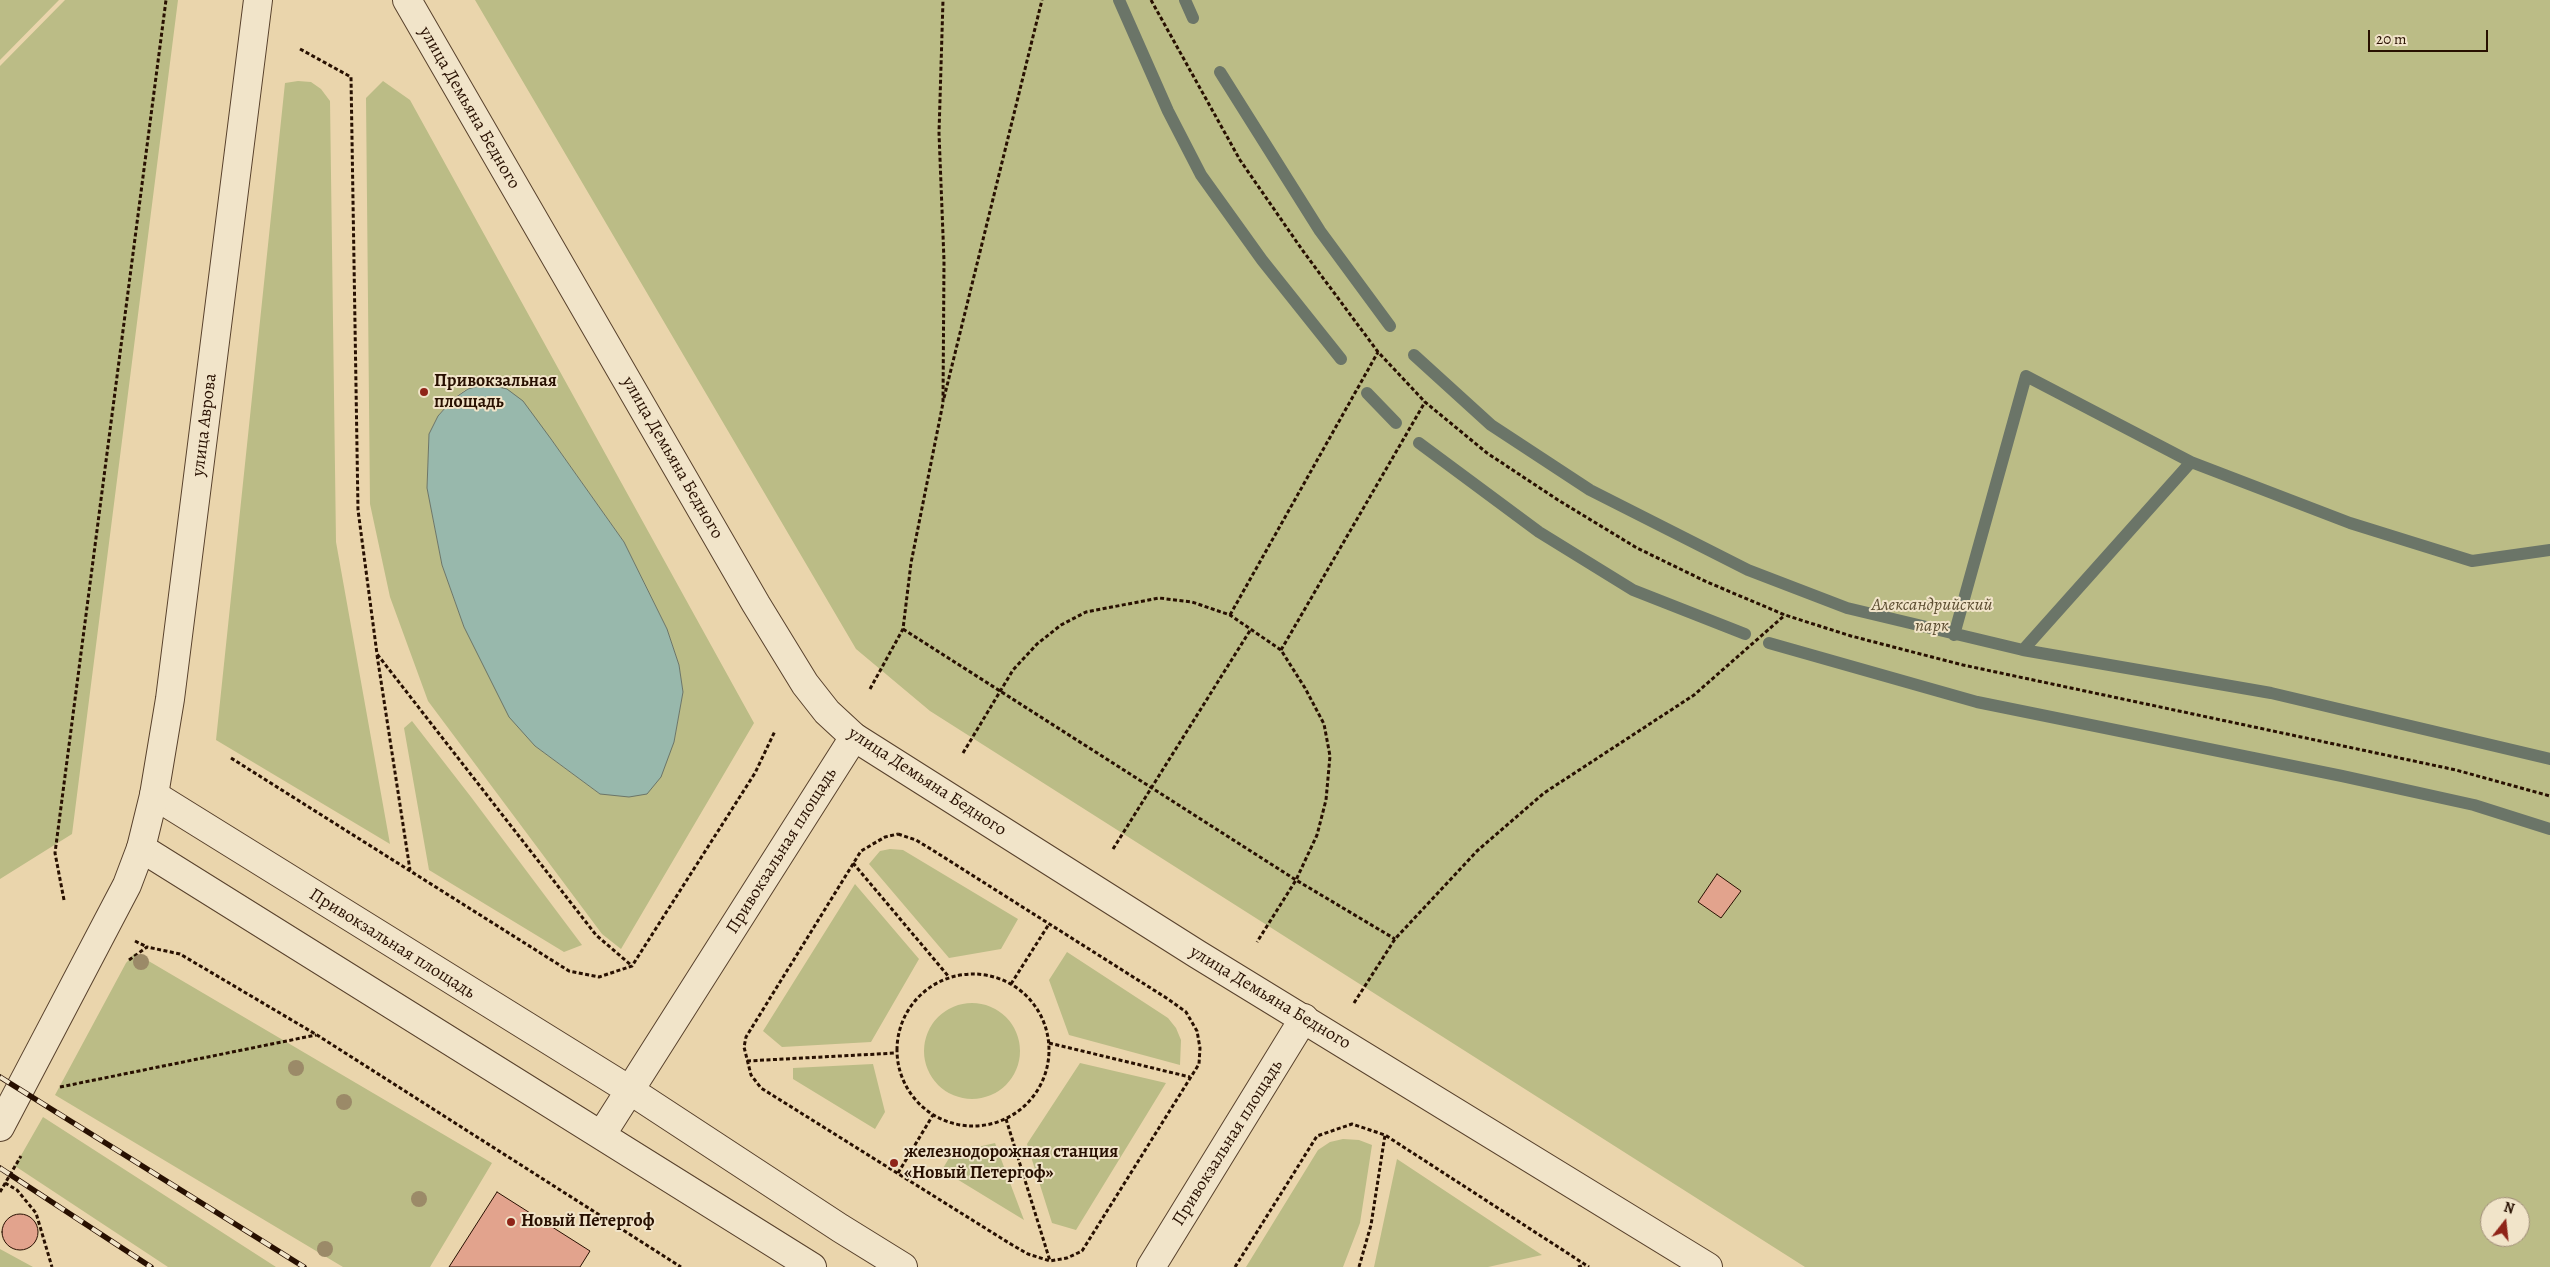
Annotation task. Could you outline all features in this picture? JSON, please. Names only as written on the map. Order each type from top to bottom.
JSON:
[{"type":"street","name":"улица Аврова","points":[[0,1128],[108,927],[128,885],[141,848],[154,795],[171,689],[258,0]]},
{"type":"street","name":"улица Демьяна Бедного","points":[[407,0],[756,604],[806,684],[827,712],[854,737],[1197,954],[1708,1267]]},
{"type":"street","name":"Привокзальная площадь","points":[[602,1134],[854,737]]},
{"type":"street","name":"Привокзальная площадь","points":[[154,795],[631,1091],[903,1267]]},
{"type":"street","points":[[141,848],[602,1134],[812,1267]]},
{"type":"street","name":"Привокзальная площадь","points":[[1151,1267],[1304,1018]]},
{"type":"path","points":[[64,900],[55,853],[166,0]]},
{"type":"path","points":[[942,0],[939,133],[944,261],[943,403]]},
{"type":"path","points":[[870,689],[903,630],[911,563],[943,403],[1042,0]]},
{"type":"path","points":[[1152,0],[1240,160],[1302,251],[1378,352],[1425,402],[1487,453],[1558,500],[1638,548],[1707,582],[1785,615],[1851,636],[1963,665],[2456,770],[2550,796]]},
{"type":"path","points":[[300,49],[351,77],[358,510],[377,654],[410,870]]},
{"type":"path","points":[[1230,615],[1378,352]]},
{"type":"path","points":[[1281,650],[1425,402]]},
{"type":"path","points":[[963,753],[1013,670],[1037,644],[1061,625],[1086,612],[1159,598],[1192,602],[1230,615],[1252,629],[1281,650],[1305,688],[1324,724],[1330,756],[1324,809],[1317,835],[1296,880],[1257,942]]},
{"type":"path","points":[[1354,1003],[1395,939],[1477,851],[1544,793],[1694,695],[1785,615]]},
{"type":"path","points":[[1113,849],[1150,787],[1252,629]]},
{"type":"path","points":[[903,630],[1296,880],[1395,939]]},
{"type":"path","points":[[377,654],[596,935],[632,966]]},
{"type":"path","points":[[231,758],[570,971],[599,976],[632,966],[755,773],[775,731]]},
{"type":"path","points":[[898,834],[916,840],[1186,1012],[1197,1031],[1200,1048],[1198,1064],[1082,1250],[1067,1258],[1050,1261],[1028,1254],[1009,1244],[761,1088],[751,1075],[744,1047],[746,1037],[853,863],[861,851],[885,837],[898,834]]},
{"type":"path","points":[[853,863],[948,977]]},
{"type":"path","points":[[1011,984],[1049,924]]},
{"type":"path","points":[[126,963],[148,947],[180,954],[317,1035],[681,1267]]},
{"type":"path","points":[[981,974],[996,977],[1011,984],[1026,995],[1037,1009],[1045,1025],[1049,1043],[1048,1066],[1039,1088],[1025,1106],[1006,1119],[988,1125],[969,1126],[950,1123],[933,1115],[918,1104],[907,1088],[900,1072],[896,1054],[899,1029],[910,1007],[927,989],[948,977],[981,974]]},
{"type":"path","points":[[59,1087],[317,1035]]},
{"type":"path","points":[[1049,1043],[1190,1077]]},
{"type":"path","points":[[747,1062],[896,1054]]},
{"type":"path","points":[[55,1095],[64,1079]]},
{"type":"path","points":[[898,1173],[933,1115]]},
{"type":"path","points":[[1006,1119],[1050,1261]]},
{"type":"path","points":[[1235,1267],[1317,1136],[1352,1124],[1385,1135],[1587,1266]]},
{"type":"path","points":[[1359,1267],[1371,1225],[1385,1135]]},
{"type":"path","points":[[0,1192],[25,1149]]},
{"type":"path","points":[[5,1183],[17,1190],[36,1213],[52,1267]]},
{"type":"path","points":[[1578,1267],[1587,1266]]},
{"type":"green space","points":[[0,0],[59,0],[0,60]]},
{"type":"green space","points":[[65,0],[178,0],[72,834],[0,879],[0,66]]},
{"type":"green space","name":"Александрийский парк","points":[[475,0],[2550,0],[2550,1267],[1805,1267],[930,711],[856,649]]},
{"type":"green space","points":[[383,81],[410,100],[754,723],[621,949],[602,934],[428,701],[390,597],[370,504],[366,98]],"holes":[[[468,388],[551,439],[624,542],[667,629],[679,665],[683,692],[674,742],[600,794],[535,746],[464,627],[442,565],[427,488],[429,434],[438,416],[452,399]]]},
{"type":"green space","points":[[311,82],[321,89],[330,101],[336,542],[390,844],[216,740],[285,83]]},
{"type":"green space","points":[[412,721],[582,945],[564,952],[429,870],[404,728]]},
{"type":"green space","points":[[890,849],[903,850],[1018,919],[1001,949],[949,958],[869,864],[880,851]]},
{"type":"green space","points":[[855,884],[919,959],[871,1042],[782,1047],[763,1031]]},
{"type":"green space","points":[[1067,952],[1168,1018],[1176,1028],[1181,1040],[1180,1065],[1069,1035],[1049,980]]},
{"type":"green space","points":[[135,953],[492,1163],[430,1267],[343,1267],[55,1095],[126,963]]},
{"type":"green space","points":[[963,1003],[981,1003],[999,1011],[1012,1024],[1020,1042],[1017,1070],[999,1091],[981,1099],[963,1099],[945,1091],[932,1078],[924,1060],[924,1042],[932,1024],[945,1011]]},
{"type":"green space","points":[[1080,1063],[1166,1083],[1076,1230],[1052,1223],[1027,1144]]},
{"type":"green space","points":[[873,1064],[885,1112],[875,1129],[793,1079],[793,1068]]},
{"type":"green space","points":[[43,1117],[276,1267],[168,1267],[15,1166]]},
{"type":"green space","points":[[1343,1139],[1359,1140],[1372,1145],[1360,1223],[1343,1267],[1246,1267],[1318,1150],[1330,1142]]},
{"type":"green space","points":[[995,1143],[1024,1220],[942,1170],[952,1153]]},
{"type":"green space","points":[[1397,1159],[1542,1255],[1488,1267],[1374,1267]]},
{"type":"green space","points":[[0,1249],[33,1267],[0,1267]]},
{"type":"shaded area","points":[[486,384],[507,389],[523,401],[624,542],[667,629],[679,665],[683,692],[674,742],[661,777],[647,794],[629,797],[600,794],[535,746],[509,717],[464,627],[442,565],[427,488],[429,434],[438,416],[453,399],[468,389]]},
{"type":"building","points":[[1717,874],[1741,891],[1721,918],[1698,902]]},
{"type":"building","name":"Новый Петергоф","points":[[497,1192],[590,1251],[580,1267],[449,1267]]},
{"type":"building","points":[[20,1214],[27,1215],[33,1219],[37,1225],[37,1239],[33,1245],[27,1249],[20,1250],[13,1249],[7,1245],[3,1239],[2,1232],[3,1225],[7,1219],[13,1215]]},
{"type":"waterway","points":[[1119,0],[1168,111],[1201,175],[1262,260],[1341,359]]},
{"type":"waterway","points":[[1185,0],[1193,18]]},
{"type":"waterway","points":[[1220,72],[1320,231],[1390,326]]},
{"type":"waterway","points":[[1414,355],[1491,425],[1590,490],[1748,570],[1847,608],[2023,650],[2271,693],[2550,759]]},
{"type":"waterway","points":[[1954,635],[2026,376],[2191,462],[2350,523],[2472,561],[2550,550]]},
{"type":"waterway","points":[[1367,393],[1396,423]]},
{"type":"waterway","points":[[1419,443],[1539,532],[1633,590],[1745,634]]},
{"type":"waterway","points":[[2023,650],[2191,462]]},
{"type":"waterway","points":[[1769,643],[1977,702],[2342,776],[2474,805],[2550,829]]},
{"type":"railway","points":[[0,1077],[304,1267]]},
{"type":"railway","points":[[0,1168],[151,1267]]},
{"type":"place","name":"Привокзальная площадь","points":[[424,392]]},
{"type":"place","name":"железнодорожная станция «Новый Петергоф»","points":[[894,1163]]},
{"type":"place","name":"Новый Петергоф","points":[[511,1222]]}]
